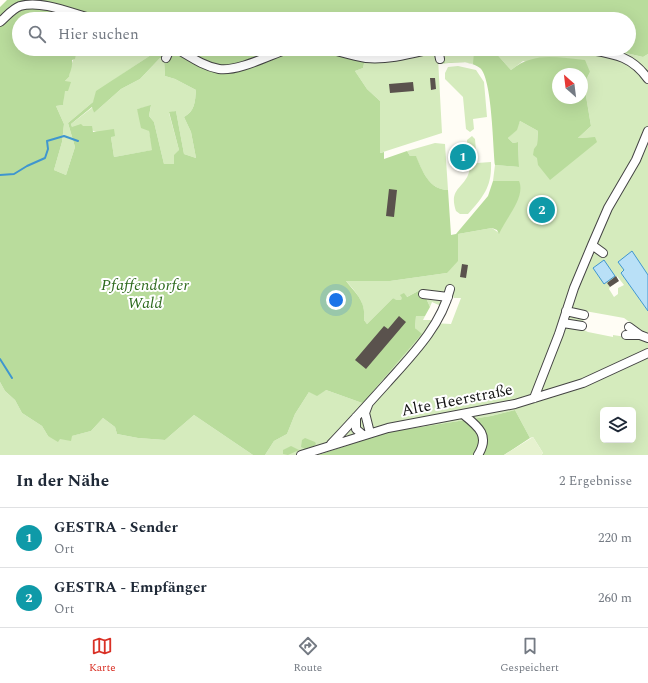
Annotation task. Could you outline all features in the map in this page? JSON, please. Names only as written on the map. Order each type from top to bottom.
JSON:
[{"type":"street","points":[[12,12],[17,8],[32,4],[46,5],[70,12]]},
{"type":"street","points":[[0,22],[12,12]]},
{"type":"street","points":[[188,56],[194,60],[222,70],[268,56]]},
{"type":"street","points":[[357,56],[365,58],[399,56]]},
{"type":"street","points":[[617,56],[631,61],[648,79]]},
{"type":"street","points":[[534,398],[557,351],[566,309],[592,245],[608,208],[636,160],[648,131]]},
{"type":"street","points":[[592,245],[603,253]]},
{"type":"street","points":[[330,446],[368,405],[432,329],[449,293],[423,294]]},
{"type":"street","points":[[566,309],[584,315]]},
{"type":"street","points":[[563,323],[582,326]]},
{"type":"street","points":[[628,331],[644,336]]},
{"type":"street","name":"Alte Heerstraße","points":[[301,455],[366,434],[500,408],[583,383],[648,353]]},
{"type":"street","points":[[366,434],[365,413],[368,405]]},
{"type":"street","points":[[464,415],[479,427],[483,436],[482,447],[478,455]]},
{"type":"street","points":[[356,417],[356,428],[366,434]]},
{"type":"green space","name":"Pfaffendorfer Wald","points":[[7,0],[648,0],[648,54],[643,57],[636,55],[636,12],[12,12],[12,56],[76,56],[75,59],[72,60],[72,67],[69,77],[65,81],[71,82],[68,91],[65,91],[63,105],[56,106],[64,124],[62,142],[54,170],[66,175],[75,147],[68,123],[93,102],[96,91],[149,56],[398,56],[365,59],[363,68],[355,71],[367,89],[380,101],[380,153],[384,152],[384,159],[407,151],[410,156],[416,156],[424,173],[431,183],[436,187],[448,190],[451,235],[456,234],[488,196],[493,181],[519,181],[520,187],[518,201],[499,234],[497,230],[492,228],[458,234],[458,261],[447,273],[390,281],[346,281],[357,294],[362,303],[364,308],[364,320],[367,324],[393,298],[396,300],[401,300],[402,298],[400,295],[404,293],[407,297],[422,289],[430,307],[425,316],[416,316],[415,328],[422,334],[374,390],[365,404],[326,390],[317,396],[309,392],[295,414],[287,434],[274,441],[265,455],[253,455],[194,415],[165,440],[138,438],[117,434],[115,427],[103,418],[91,431],[72,436],[71,441],[60,439],[58,442],[48,436],[42,426],[22,413],[15,400],[5,391],[0,382],[0,7]],"holes":[[[160,58],[164,59],[165,76],[175,79],[196,90],[195,102],[188,115],[184,117],[191,132],[196,158],[184,154],[176,111],[169,112],[179,150],[174,155],[174,164],[164,164],[154,122],[149,116],[151,105],[137,109],[141,128],[149,131],[152,150],[114,157],[111,137],[115,136],[114,129],[93,132],[92,126],[83,126],[81,124],[72,127],[71,124],[92,107],[94,113],[121,89],[140,79]]]},
{"type":"green space","points":[[648,54],[648,275],[632,252],[624,270],[621,273],[648,311],[648,455],[541,455],[543,453],[533,437],[530,438],[515,410],[491,416],[388,432],[318,455],[265,455],[274,441],[287,434],[295,414],[309,392],[326,390],[365,404],[374,390],[421,335],[415,328],[416,316],[425,316],[423,320],[431,320],[432,323],[451,324],[461,298],[454,298],[452,295],[441,306],[432,302],[430,307],[422,289],[401,300],[396,301],[393,298],[367,324],[364,320],[364,308],[362,303],[346,281],[390,281],[447,273],[458,234],[492,228],[499,233],[519,182],[493,181],[495,165],[519,167],[518,142],[513,143],[508,138],[516,130],[520,121],[538,131],[537,145],[595,137],[578,138],[591,126],[587,104],[588,76],[590,72],[588,72],[588,68],[566,68],[523,61],[511,70],[498,56],[636,55],[643,57]],"holes":[[[617,276],[624,285],[618,288],[618,294],[614,297],[607,283]],[[585,311],[624,318],[631,323],[626,331],[626,337],[613,335],[613,337],[588,332],[582,329]]]},
{"type":"green space","points":[[75,56],[150,56],[115,79],[93,102],[68,123],[75,147],[66,175],[54,170],[62,142],[64,124],[56,106],[63,105],[65,81],[69,77]]},
{"type":"green space","points":[[398,56],[436,56],[438,58],[442,133],[380,153],[380,101],[367,89],[355,71],[363,68],[365,59]]},
{"type":"green space","name":"Pfaffendorfer Wald","points":[[436,56],[443,56],[445,63],[450,62],[438,64],[438,58]]},
{"type":"green space","points":[[443,56],[483,56],[474,64],[465,62],[444,63]]},
{"type":"green space","name":"Pfaffendorfer Wald","points":[[474,56],[498,56],[511,70],[529,60],[538,58],[556,57],[585,60],[590,72],[588,76],[588,68],[552,68],[552,104],[587,104],[591,126],[578,138],[595,137],[597,142],[550,180],[538,165],[537,158],[533,155],[534,149],[537,145],[538,131],[520,121],[517,130],[508,138],[513,143],[518,142],[519,167],[495,165],[493,129],[484,74],[480,68],[470,63],[473,64]]},
{"type":"green space","points":[[160,58],[164,59],[165,76],[175,79],[196,90],[195,102],[192,109],[188,115],[184,117],[191,132],[196,158],[184,154],[176,111],[169,113],[179,150],[174,164],[164,164],[154,122],[149,116],[151,106],[137,109],[149,131],[153,150],[114,157],[111,137],[87,129],[72,127],[71,124],[93,107],[94,113],[121,89],[140,79]]},
{"type":"green space","points":[[458,66],[476,70],[484,82],[487,117],[473,119],[474,129],[470,132],[466,129],[463,97],[445,79],[445,73],[448,67]]},
{"type":"green space","points":[[472,136],[475,139],[477,163],[491,162],[490,178],[483,196],[474,208],[468,214],[460,214],[456,211],[454,197],[469,172],[470,164],[467,140]]},
{"type":"green space","points":[[435,143],[445,144],[448,190],[436,187],[431,183],[416,157],[410,156],[407,151]]},
{"type":"green space","points":[[0,382],[5,391],[15,400],[22,413],[42,426],[48,436],[60,439],[91,431],[103,418],[115,427],[117,434],[138,438],[165,440],[194,415],[253,455],[0,455]]},
{"type":"green space","points":[[515,410],[530,438],[504,455],[318,455],[388,432],[491,416]]},
{"type":"green space","points":[[533,437],[543,453],[541,455],[504,455]]},
{"type":"green space","points":[[305,438],[315,442],[316,444],[313,447],[305,449],[301,447],[302,440]]},
{"type":"green space","points":[[291,446],[299,450],[288,455],[283,454],[283,450]]},
{"type":"water","points":[[632,251],[648,275],[648,311],[621,273],[624,270],[618,262]]},
{"type":"water","points":[[604,260],[615,276],[604,284],[593,268]]},
{"type":"building","points":[[430,78],[435,78],[436,89],[431,90]]},
{"type":"building","points":[[413,82],[414,91],[390,93],[389,84]]},
{"type":"building","points":[[461,149],[465,149],[466,165],[462,165]]},
{"type":"building","points":[[389,189],[397,190],[394,217],[386,216]]},
{"type":"building","points":[[544,202],[548,204],[540,218],[537,216]]},
{"type":"building","points":[[462,264],[468,265],[466,278],[460,277]]},
{"type":"building","points":[[616,276],[619,281],[610,287],[607,283]]},
{"type":"building","points":[[399,316],[406,322],[366,369],[355,360],[384,326],[388,329]]},
{"type":"waterway","points":[[0,175],[14,174],[45,158],[48,149],[47,141],[64,136],[78,141]]},
{"type":"waterway","points":[[0,359],[12,378]]},
{"type":"place","name":"GESTRA - Sender","points":[[463,157]]},
{"type":"place","name":"GESTRA - Empfänger","points":[[542,210]]}]
